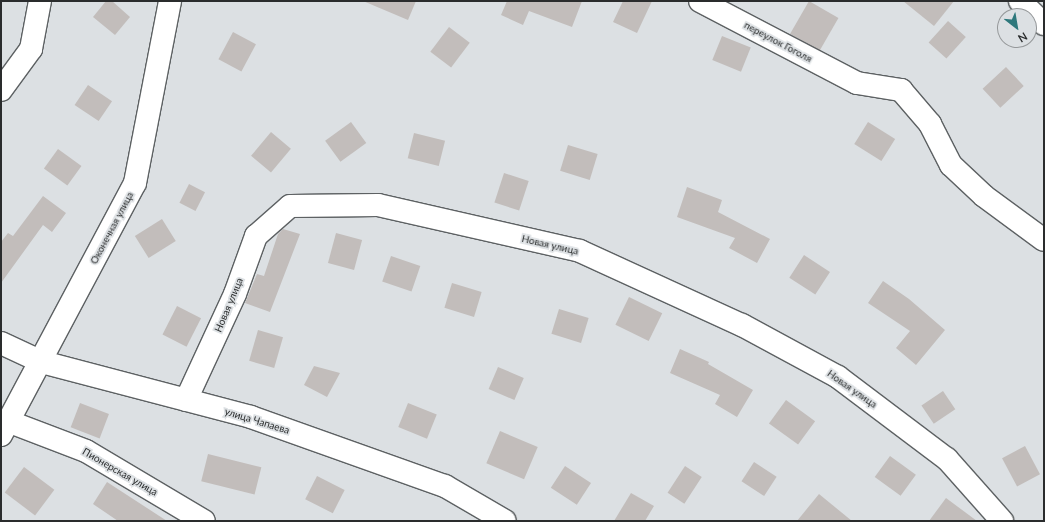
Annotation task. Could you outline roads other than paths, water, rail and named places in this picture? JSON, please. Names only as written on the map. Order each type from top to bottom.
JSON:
[{"type":"street","points":[[1,90],[30,49],[40,1]]},
{"type":"street","name":"Оконечная улица","points":[[5,429],[42,362],[135,183],[170,1]]},
{"type":"street","name":"переулок Гоголя","points":[[700,1],[857,83],[902,90],[930,124],[951,165],[984,196],[1044,240]]},
{"type":"street","points":[[1020,1],[1044,24]]},
{"type":"street","name":"Новая улица","points":[[186,400],[235,294],[256,236],[290,206],[378,205],[580,251],[742,325],[838,377],[947,459],[1002,521]]},
{"type":"street","name":"улица Чапаева","points":[[1,343],[42,362],[251,417],[445,486],[505,521]]},
{"type":"street","name":"Пионерская улица","points":[[5,429],[86,451],[204,521]]}]
